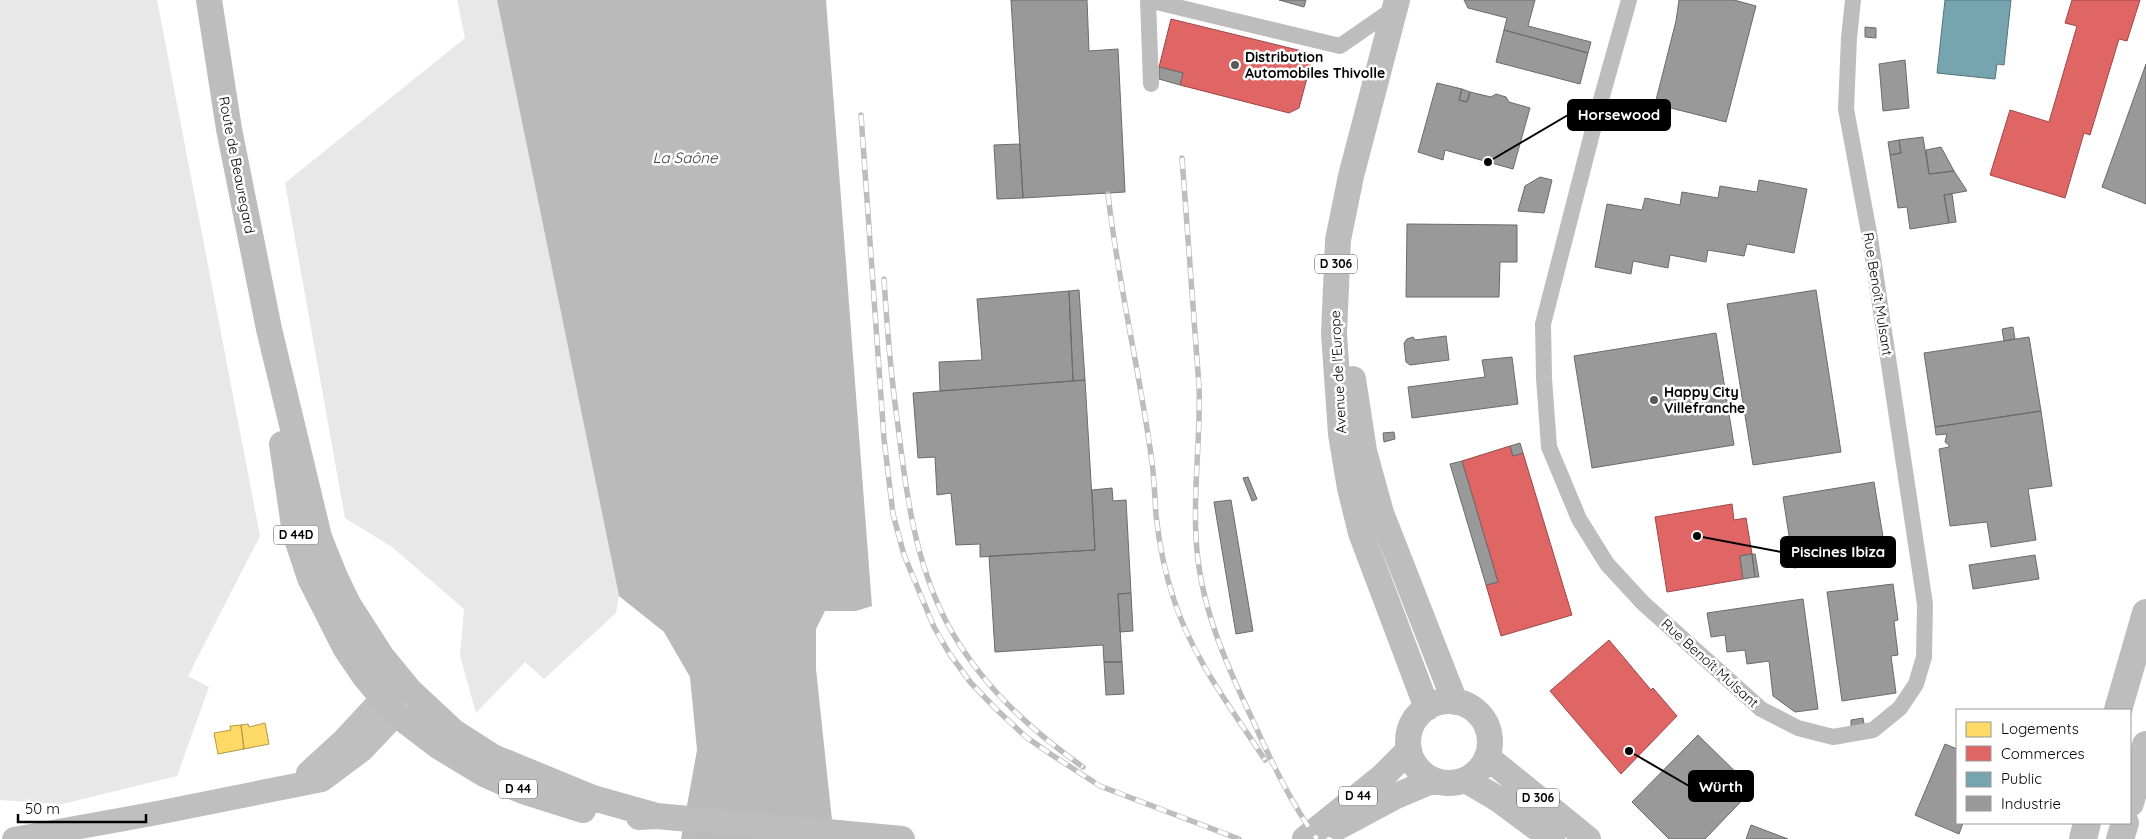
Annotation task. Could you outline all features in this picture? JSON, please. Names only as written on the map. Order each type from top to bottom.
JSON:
[{"type":"highway","points":[[2118,709],[2146,613]]},
{"type":"highway","points":[[2131,799],[2146,745]]},
{"type":"highway","points":[[2083,839],[2087,824]]},
{"type":"highway","points":[[2120,839],[2124,824]]},
{"type":"main road","name":"Route de Beauregard","points":[[209,0],[229,129],[269,329]]},
{"type":"main road","name":"Avenue de l'Europe","points":[[1401,3],[1362,186],[1354,233],[1350,328],[1352,368],[1364,451],[1381,513],[1455,702]]},
{"type":"main road","name":"Avenue de l'Europe","points":[[1401,3],[1350,176],[1338,240],[1334,334],[1341,434],[1350,488],[1361,533],[1427,708]]},
{"type":"main road","name":"D 44D","points":[[269,329],[325,555],[348,604],[364,631],[410,692]]},
{"type":"main road","name":"D 44D","points":[[269,329],[284,467],[295,533],[310,578],[346,649],[390,706]]},
{"type":"main road","points":[[390,706],[410,692]]},
{"type":"main road","name":"D 44","points":[[410,692],[454,732],[494,757],[592,798],[657,816]]},
{"type":"main road","points":[[1445,702],[1455,702],[1472,709],[1484,722],[1490,739],[1487,757],[1482,767],[1466,780],[1455,783],[1434,780],[1418,768],[1410,750],[1409,738],[1418,716],[1427,708],[1445,702]]},
{"type":"main road","name":"D 44","points":[[390,706],[438,746],[484,774],[522,791],[575,808],[618,817],[657,816],[902,839]]},
{"type":"main road","name":"D 44","points":[[1305,839],[1382,777],[1410,750]]},
{"type":"main road","name":"D 306","points":[[1487,757],[1588,839]]},
{"type":"main road","name":"D 44","points":[[1316,839],[1396,796],[1434,780]]},
{"type":"main road","name":"D 306","points":[[1466,780],[1498,800],[1552,839]]},
{"type":"street","points":[[1151,84],[1148,0],[1340,46],[1401,3]]},
{"type":"street","name":"Rue Benoît Mulsant","points":[[1629,0],[1597,114],[1543,324],[1544,378],[1549,447],[1579,520],[1606,564],[1644,604],[1762,709],[1798,728],[1833,737],[1873,730],[1900,708],[1916,684],[1924,657],[1925,604],[1870,238],[1846,109],[1849,38],[1853,0]]},
{"type":"street","points":[[14,839],[281,789],[314,770],[390,706]]},
{"type":"shaded area","points":[[0,0],[157,0],[260,536],[188,676],[209,687],[177,776],[62,804],[0,800]]},
{"type":"shaded area","points":[[457,0],[497,0],[619,596],[616,613],[544,679],[525,662],[476,713],[460,656],[464,609],[392,547],[345,518],[285,183],[465,38]]},
{"type":"water","name":"La Saône","points":[[497,0],[826,0],[872,606],[856,611],[825,611],[816,629],[816,669],[834,839],[681,839],[697,750],[690,677],[664,632],[619,596]]},
{"type":"building: Logements","points":[[265,723],[269,744],[244,749],[241,725],[248,724],[249,727]]},
{"type":"building: Logements","points":[[241,725],[244,749],[218,754],[214,733],[231,730],[230,726]]},
{"type":"building: Commerces","points":[[2072,0],[2140,0],[2127,41],[2119,39],[2090,135],[2084,133],[2065,198],[1990,175],[2010,110],[2049,122],[2077,26],[2065,23]]},
{"type":"building: Commerces","name":"Distribution Automobiles Thivolle","points":[[1171,19],[1302,51],[1311,63],[1299,108],[1289,113],[1180,85],[1183,73],[1159,67]]},
{"type":"building: Commerces","points":[[1510,446],[1513,456],[1523,453],[1572,615],[1501,636],[1486,585],[1498,582],[1462,461]]},
{"type":"building: Commerces","points":[[1732,504],[1734,520],[1746,518],[1752,554],[1740,556],[1743,579],[1667,592],[1655,517]]},
{"type":"building: Commerces","points":[[1609,640],[1651,690],[1653,688],[1677,716],[1621,774],[1550,691]]},
{"type":"building: Public","points":[[1945,0],[2011,0],[2004,65],[1997,64],[1995,79],[1937,73]]},
{"type":"building: Industrie","points":[[1011,0],[1087,0],[1089,51],[1118,49],[1125,192],[1023,198]]},
{"type":"building: Industrie","points":[[1279,0],[1306,0],[1304,7]]},
{"type":"building: Industrie","points":[[1464,0],[1535,0],[1528,26],[1591,42],[1588,53],[1504,30],[1507,18],[1468,8]]},
{"type":"building: Industrie","points":[[1679,0],[1734,0],[1756,6],[1726,122],[1655,104],[1676,21]]},
{"type":"building: Industrie","points":[[1865,27],[1876,28],[1876,38],[1865,37]]},
{"type":"building: Industrie","points":[[1504,30],[1588,53],[1580,84],[1496,62]]},
{"type":"building: Industrie","points":[[1905,60],[1909,108],[1883,111],[1879,64]]},
{"type":"building: Industrie","points":[[2146,64],[2146,204],[2102,187]]},
{"type":"building: Industrie","points":[[1159,67],[1183,73],[1180,85],[1159,79]]},
{"type":"building: Industrie","points":[[1437,83],[1462,89],[1459,100],[1467,102],[1470,92],[1491,97],[1496,94],[1506,97],[1509,102],[1530,108],[1513,169],[1445,150],[1443,160],[1418,152]]},
{"type":"building: Industrie","points":[[1462,89],[1470,92],[1467,102],[1459,100]]},
{"type":"building: Industrie","points":[[1923,137],[1929,174],[1954,171],[1967,191],[1944,195],[1949,223],[1910,229],[1907,207],[1898,208],[1890,155],[1901,153],[1899,140]]},
{"type":"building: Industrie","points":[[1899,140],[1901,153],[1890,155],[1888,142]]},
{"type":"building: Industrie","points":[[1020,144],[1023,198],[997,199],[994,145]]},
{"type":"building: Industrie","points":[[1941,147],[1954,171],[1929,174],[1926,150]]},
{"type":"building: Industrie","points":[[1540,177],[1552,180],[1544,213],[1518,211],[1525,186]]},
{"type":"building: Industrie","points":[[1759,180],[1807,189],[1794,253],[1747,244],[1744,256],[1708,250],[1706,262],[1670,255],[1668,268],[1633,261],[1631,274],[1595,267],[1607,204],[1642,210],[1645,198],[1680,205],[1682,192],[1718,198],[1720,186],[1757,192]]},
{"type":"building: Industrie","points":[[1952,194],[1956,222],[1949,223],[1944,195]]},
{"type":"building: Industrie","points":[[1407,224],[1517,225],[1517,262],[1500,262],[1499,297],[1406,297]]},
{"type":"building: Industrie","points":[[1079,290],[1085,380],[1073,381],[1069,291]]},
{"type":"building: Industrie","points":[[1816,290],[1841,452],[1753,465],[1727,304]]},
{"type":"building: Industrie","points":[[1069,291],[1073,381],[940,391],[939,362],[982,360],[977,299]]},
{"type":"building: Industrie","points":[[2013,327],[2015,339],[2004,341],[2002,329]]},
{"type":"building: Industrie","name":"Happy City Villefranche","points":[[1716,333],[1734,445],[1592,468],[1574,356]]},
{"type":"building: Industrie","points":[[1446,336],[1449,360],[1410,365],[1406,362],[1404,343],[1407,339],[1413,337],[1415,340]]},
{"type":"building: Industrie","points":[[2029,337],[2041,411],[1935,427],[1924,353]]},
{"type":"building: Industrie","points":[[1512,357],[1518,404],[1412,418],[1408,387],[1485,377],[1482,360]]},
{"type":"building: Industrie","points":[[1085,380],[1095,550],[980,557],[980,544],[956,545],[951,493],[937,495],[935,457],[918,458],[913,393]]},
{"type":"building: Industrie","points":[[2041,411],[2052,486],[2028,489],[2036,540],[1991,547],[1987,522],[1950,526],[1939,449],[1949,447],[1949,445],[1945,442],[1947,434],[1936,435],[1935,427]]},
{"type":"building: Industrie","points":[[1394,432],[1395,439],[1384,442],[1383,433]]},
{"type":"building: Industrie","points":[[1520,443],[1523,453],[1513,456],[1510,446]]},
{"type":"building: Industrie","points":[[1462,461],[1498,582],[1486,585],[1450,464]]},
{"type":"building: Industrie","points":[[1248,477],[1257,499],[1252,501],[1243,478]]},
{"type":"building: Industrie","points":[[1874,482],[1886,555],[1794,568],[1783,497]]},
{"type":"building: Industrie","points":[[1112,488],[1113,501],[1126,500],[1131,593],[1118,594],[1122,662],[1104,662],[1103,645],[995,652],[989,556],[1095,550],[1092,490]]},
{"type":"building: Industrie","points":[[1231,500],[1253,631],[1236,634],[1214,502]]},
{"type":"building: Industrie","points":[[1752,554],[1755,577],[1743,579],[1740,556]]},
{"type":"building: Industrie","points":[[1752,554],[1755,554],[1759,577],[1755,577]]},
{"type":"building: Industrie","points":[[2035,555],[2039,579],[1973,589],[1969,565]]},
{"type":"building: Industrie","points":[[1893,584],[1898,620],[1894,621],[1898,655],[1891,656],[1896,693],[1842,701],[1827,592]]},
{"type":"building: Industrie","points":[[1131,593],[1133,631],[1120,632],[1118,594]]},
{"type":"building: Industrie","points":[[1803,599],[1818,709],[1795,712],[1773,696],[1769,661],[1747,664],[1745,650],[1727,652],[1725,635],[1711,637],[1707,613]]},
{"type":"building: Industrie","points":[[1104,662],[1122,662],[1124,694],[1106,695]]},
{"type":"building: Industrie","points":[[1863,718],[1864,724],[1851,726],[1851,720]]},
{"type":"building: Industrie","points":[[1698,735],[1753,789],[1705,839],[1669,839],[1632,802]]},
{"type":"building: Industrie","points":[[1945,744],[1956,749],[1956,824],[1963,824],[1959,834],[1915,815]]},
{"type":"building: Industrie","points":[[1751,825],[1788,839],[1746,839]]},
{"type":"railway","points":[[861,115],[884,439],[893,514],[904,555],[934,627],[949,653],[971,683],[1026,737],[1100,786],[1239,839]]},
{"type":"railway","points":[[1182,158],[1199,386],[1195,518],[1198,562],[1202,586],[1224,656],[1244,701],[1282,782],[1317,839]]},
{"type":"railway","points":[[1108,194],[1117,261],[1153,468],[1157,526],[1168,579],[1182,622],[1202,663],[1265,760]]},
{"type":"railway","points":[[884,279],[893,389],[909,502],[920,552],[936,600],[960,645],[990,685],[1024,720],[1083,767]]},
{"type":"place","name":"Distribution Automobiles Thivolle","points":[[1235,65]]},
{"type":"place","name":"Horsewood","points":[[1488,162]]},
{"type":"place","name":"Happy City Villefranche","points":[[1654,400]]},
{"type":"place","name":"Piscines Ibiza","points":[[1697,536]]},
{"type":"place","name":"Würth","points":[[1629,751]]}]
